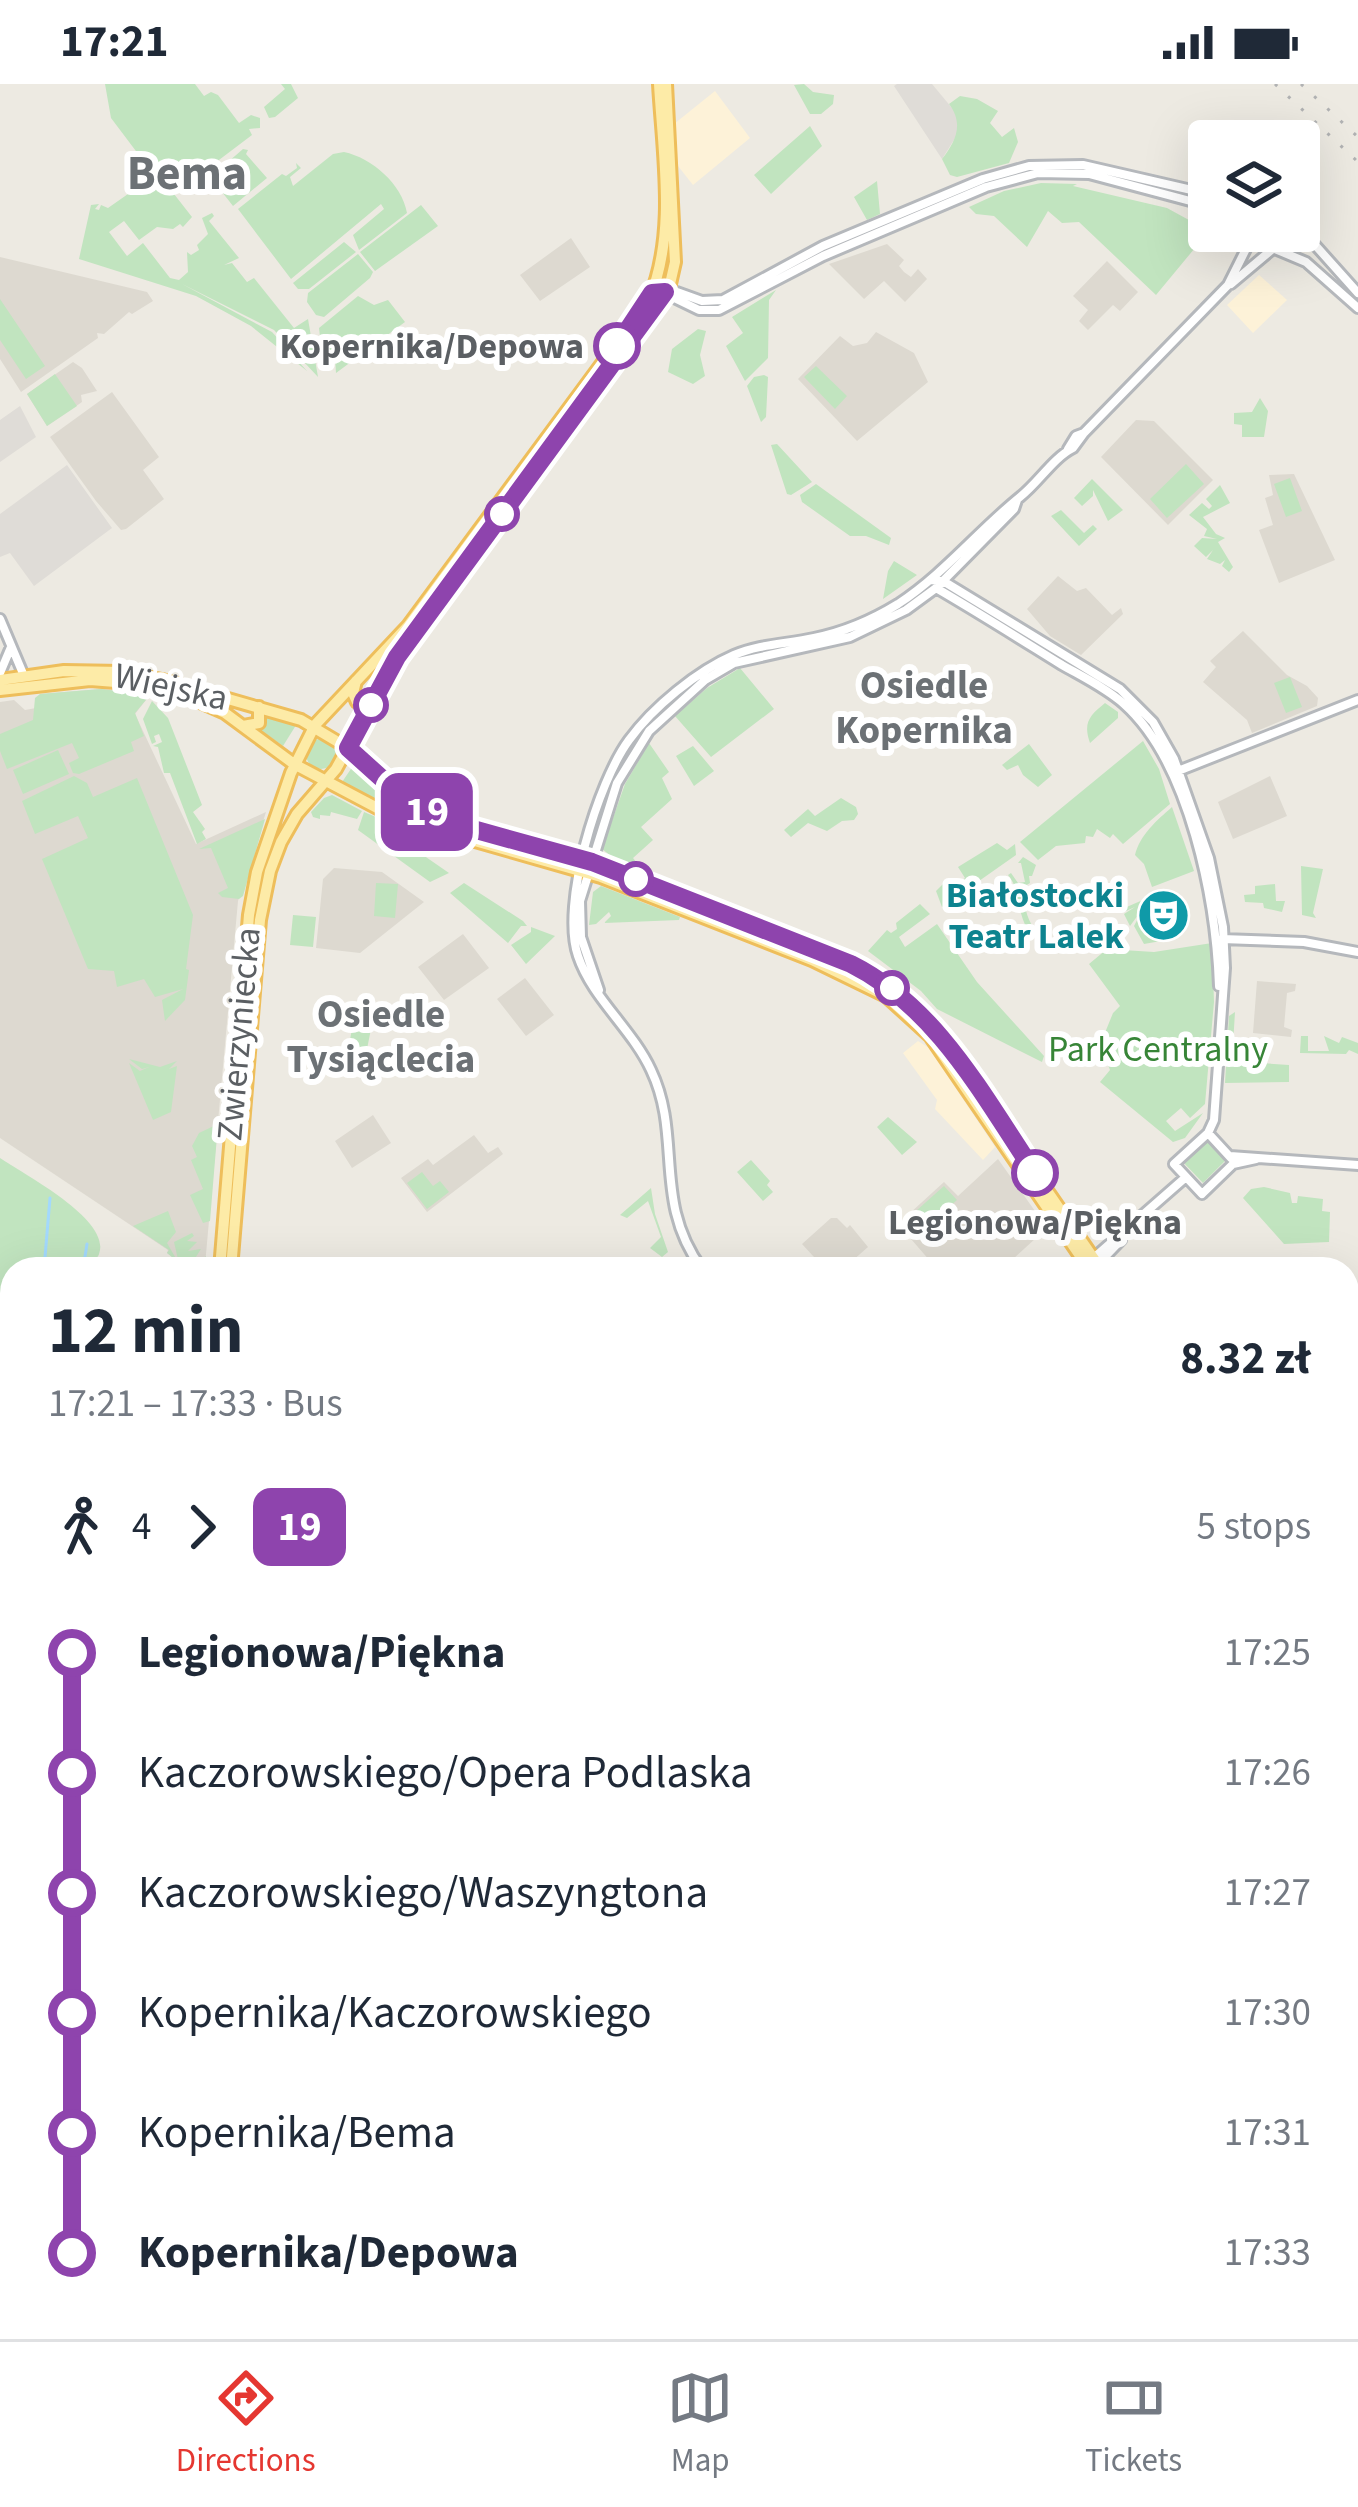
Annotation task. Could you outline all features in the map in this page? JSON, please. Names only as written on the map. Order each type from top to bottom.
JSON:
[{"type":"main road","points":[[504,503],[665,292],[663,84]]},
{"type":"main road","name":"Zwierzyniecka","points":[[232,1257],[252,896],[294,764],[314,725],[408,626],[504,503]]},
{"type":"main road","name":"Zwierzyniecka","points":[[221,1257],[262,909],[275,856],[297,814],[348,748],[397,657],[504,503]]},
{"type":"main road","name":"Wiejska","points":[[0,690],[78,670],[122,672],[259,706],[314,725],[426,811],[585,866]]},
{"type":"main road","name":"Wiejska","points":[[0,676],[141,684],[204,703],[294,764],[384,812],[443,835],[585,866]]},
{"type":"main road","points":[[356,681],[357,702],[372,703]]},
{"type":"main road","points":[[243,726],[259,723],[259,706]]},
{"type":"main road","points":[[384,812],[384,797],[398,793]]},
{"type":"main road","points":[[281,802],[292,803],[297,814]]},
{"type":"main road","points":[[585,866],[879,985],[934,1028],[1086,1257]]},
{"type":"main road","points":[[252,896],[255,906],[262,909]]},
{"type":"main road","points":[[879,985],[969,1083]]},
{"type":"street","points":[[666,275],[665,292],[689,307],[718,310],[790,268],[884,223],[985,183],[1056,171],[1188,190]]},
{"type":"street","points":[[1121,179],[1188,200]]},
{"type":"street","points":[[790,268],[897,227],[985,183]]},
{"type":"street","points":[[1228,285],[1243,252]]},
{"type":"street","points":[[601,819],[621,774],[647,734],[698,686],[722,669],[757,655],[850,637],[936,583],[1009,503],[1228,285],[1271,252]]},
{"type":"street","points":[[1282,252],[1306,262],[1358,308]]},
{"type":"street","points":[[1319,252],[1358,293]]},
{"type":"street","points":[[936,583],[1113,683],[1138,711],[1175,772],[1209,872],[1220,939],[1221,1005],[1214,1120],[1208,1132],[1174,1164],[1202,1194],[1232,1160],[1358,1165]]},
{"type":"street","points":[[0,619],[25,681]]},
{"type":"street","points":[[0,676],[11,645]]},
{"type":"street","points":[[694,1257],[672,1205],[665,1120],[654,1077],[599,992],[571,905],[616,761],[633,734],[714,665],[755,648],[802,645]]},
{"type":"street","points":[[1175,772],[1358,700]]},
{"type":"street","points":[[633,734],[647,734]]},
{"type":"street","points":[[1220,939],[1304,943],[1358,952]]},
{"type":"street","points":[[1208,1132],[1232,1160]]},
{"type":"street","points":[[1101,1257],[1186,1177]]},
{"type":"shaded area","points":[[932,84],[957,114],[957,135],[942,159],[894,86]]},
{"type":"shaded area","points":[[715,91],[750,138],[693,185],[678,166],[674,124]]},
{"type":"shaded area","points":[[571,238],[590,267],[540,301],[520,275]]},
{"type":"shaded area","points":[[887,244],[904,260],[899,266],[904,272],[911,277],[918,269],[927,279],[905,302],[884,281],[864,299],[829,264]]},
{"type":"shaded area","points":[[0,257],[147,292],[153,301],[129,312],[104,334],[97,333],[98,338],[21,392],[0,359]]},
{"type":"shaded area","points":[[1107,261],[1138,292],[1120,311],[1113,305],[1088,330],[1079,321],[1088,310],[1073,296]]},
{"type":"shaded area","points":[[1259,275],[1287,300],[1253,333],[1227,305]]},
{"type":"shaded area","points":[[876,332],[914,353],[928,382],[857,441],[798,379],[840,336],[853,346],[867,343]]},
{"type":"shaded area","points":[[73,362],[97,391],[81,395],[82,402],[47,426],[27,394]]},
{"type":"shaded area","points":[[112,392],[159,457],[143,470],[164,499],[121,530],[50,437]]},
{"type":"shaded area","points":[[20,406],[36,437],[0,462],[0,420]]},
{"type":"shaded area","points":[[1136,420],[1154,421],[1213,480],[1168,525],[1101,457]]},
{"type":"shaded area","points":[[67,465],[112,528],[34,586],[10,553],[0,557],[0,514]]},
{"type":"shaded area","points":[[1294,474],[1335,560],[1279,583],[1259,530],[1273,525],[1265,498],[1273,495],[1269,475]]},
{"type":"shaded area","points":[[1058,576],[1077,591],[1086,588],[1112,615],[1121,608],[1123,614],[1081,655],[1050,636],[1027,609]]},
{"type":"shaded area","points":[[1243,631],[1287,675],[1307,686],[1318,698],[1317,706],[1252,733],[1247,720],[1203,682],[1216,667],[1210,661]]},
{"type":"shaded area","points":[[101,689],[150,695],[135,714],[196,844],[266,812],[238,901],[206,1257],[172,1257],[0,1138],[0,702],[14,700],[25,710],[36,708],[40,694]]},
{"type":"shaded area","points":[[1270,776],[1287,816],[1233,839],[1218,802]]},
{"type":"shaded area","points":[[334,868],[382,872],[424,902],[360,953],[316,948],[323,879]]},
{"type":"shaded area","points":[[463,934],[489,968],[444,1000],[418,967]]},
{"type":"shaded area","points":[[525,978],[554,1015],[526,1036],[497,999]]},
{"type":"shaded area","points":[[1257,981],[1296,984],[1295,991],[1287,993],[1284,1027],[1292,1030],[1291,1037],[1253,1033]]},
{"type":"shaded area","points":[[918,1041],[929,1048],[995,1147],[983,1160],[935,1109],[937,1100],[903,1053]]},
{"type":"shaded area","points":[[373,1115],[391,1143],[352,1168],[335,1141]]},
{"type":"shaded area","points":[[474,1135],[488,1153],[498,1147],[503,1154],[427,1212],[401,1178],[428,1159],[433,1165]]},
{"type":"shaded area","points":[[998,1159],[1047,1228],[1015,1257],[927,1257],[898,1224],[944,1182],[958,1196]]},
{"type":"shaded area","points":[[837,1218],[847,1228],[850,1225],[868,1247],[857,1257],[814,1257],[802,1244]]},
{"type":"green space","points":[[105,84],[195,84],[204,96],[218,95],[239,123],[251,115],[260,118],[260,128],[249,129],[252,135],[174,194],[192,217],[183,227],[157,227],[139,240],[124,221],[109,232],[127,256],[143,243],[170,278],[179,280],[188,272],[187,252],[191,255],[199,250],[197,245],[208,234],[202,218],[212,213],[209,221],[239,258],[224,265],[232,263],[247,282],[254,278],[294,328],[308,319],[318,377],[274,330],[182,284],[272,332],[307,371],[251,326],[196,296],[79,259],[91,205],[108,208],[154,175],[111,118]]},
{"type":"green space","points":[[281,84],[291,84],[298,98],[269,118],[264,107],[285,89]]},
{"type":"green space","points":[[804,84],[813,92],[834,95],[833,104],[821,114],[810,114],[794,85]]},
{"type":"green space","points":[[960,96],[998,111],[990,123],[1002,137],[1014,128],[1018,142],[1009,163],[950,175],[942,159],[956,132],[949,104]]},
{"type":"green space","points":[[810,126],[822,146],[771,194],[754,175]]},
{"type":"green space","points":[[243,149],[267,178],[233,206],[213,175]]},
{"type":"green space","points":[[344,152],[384,174],[399,192],[407,213],[359,250],[353,235],[384,209],[381,204],[291,279],[238,209],[282,174],[297,168],[296,163],[301,168],[290,177],[293,186],[333,154]]},
{"type":"green space","points":[[877,181],[880,214],[867,220],[854,197]]},
{"type":"green space","points":[[1041,183],[1077,184],[1073,186],[1167,208],[1188,220],[1192,252],[1156,295],[1079,222],[1062,223],[1048,211],[1027,247],[994,216],[976,214],[969,207],[1004,191]]},
{"type":"green space","points":[[421,205],[438,226],[375,271],[360,252]]},
{"type":"green space","points":[[344,242],[356,252],[309,289],[298,289],[293,283]]},
{"type":"green space","points":[[358,254],[373,272],[370,278],[324,317],[316,315],[307,302],[308,293]]},
{"type":"green space","points":[[776,290],[769,300],[768,358],[745,381],[726,346],[743,333],[732,317]]},
{"type":"green space","points":[[358,296],[374,305],[388,300],[405,322],[336,373],[335,357],[322,354],[319,328]]},
{"type":"green space","points":[[0,299],[45,366],[26,379],[0,340]]},
{"type":"green space","points":[[698,329],[706,331],[700,355],[705,376],[693,384],[668,372],[672,349]]},
{"type":"green space","points":[[816,366],[847,396],[835,409],[804,377]]},
{"type":"green space","points":[[55,374],[77,406],[47,426],[27,394]]},
{"type":"green space","points":[[754,377],[768,377],[766,417],[761,422],[747,386]]},
{"type":"green space","points":[[1260,398],[1268,411],[1264,437],[1242,437],[1242,425],[1234,424],[1234,413],[1252,412]]},
{"type":"green space","points":[[777,444],[812,482],[791,495],[771,445]]},
{"type":"green space","points":[[1186,464],[1204,484],[1167,518],[1150,499]]},
{"type":"green space","points":[[1290,478],[1302,511],[1286,517],[1274,484]]},
{"type":"green space","points":[[1092,479],[1123,510],[1108,521],[1093,490],[1082,506],[1074,498]]},
{"type":"green space","points":[[816,484],[891,538],[889,545],[850,536],[802,502],[800,495]]},
{"type":"green space","points":[[1220,485],[1230,503],[1203,517],[1225,538],[1218,542],[1233,567],[1229,572],[1222,566],[1225,560],[1220,564],[1207,559],[1213,550],[1206,557],[1194,546],[1202,538],[1217,539],[1204,536],[1207,529],[1189,515],[1202,503],[1209,509],[1212,506],[1206,499]]},
{"type":"green space","points":[[1061,510],[1084,533],[1093,525],[1097,529],[1079,546],[1051,516]]},
{"type":"green space","points":[[894,561],[917,575],[883,599],[888,571]]},
{"type":"green space","points":[[740,668],[774,709],[711,757],[675,716]]},
{"type":"green space","points":[[1290,677],[1302,707],[1286,713],[1274,683]]},
{"type":"green space","points":[[101,689],[150,695],[135,713],[144,736],[131,742],[134,751],[79,774],[73,773],[69,763],[79,758],[72,743],[7,769],[0,734],[33,720],[35,698]]},
{"type":"green space","points":[[152,701],[168,718],[202,805],[193,812],[206,839],[197,844],[170,773],[164,773],[158,747],[153,746],[162,742],[159,734],[152,744],[143,719]]},
{"type":"green space","points":[[1105,703],[1118,712],[1118,718],[1090,743],[1089,720]]},
{"type":"green space","points":[[264,711],[298,722],[283,746],[256,727]]},
{"type":"green space","points":[[321,739],[332,743],[336,754],[332,765],[321,769],[310,765],[306,754],[310,743]]},
{"type":"green space","points":[[1143,741],[1159,769],[1170,804],[1123,844],[1113,834],[1110,838],[1097,829],[1093,837],[1086,836],[1085,843],[1056,846],[1038,860],[1020,842]]},
{"type":"green space","points":[[649,743],[669,772],[662,778],[672,799],[641,827],[653,840],[633,858],[641,868],[602,849],[625,784]]},
{"type":"green space","points":[[1029,744],[1052,775],[1038,787],[1018,765],[1007,770],[1002,765]]},
{"type":"green space","points":[[693,746],[714,771],[694,786],[676,756]]},
{"type":"green space","points":[[58,750],[69,774],[23,794],[13,770]]},
{"type":"green space","points":[[355,763],[387,793],[380,805],[340,785]]},
{"type":"green space","points":[[74,776],[87,783],[93,797],[137,778],[193,915],[185,1000],[165,1021],[162,1000],[183,989],[155,997],[144,979],[117,987],[114,971],[88,969],[42,859],[88,838],[78,816],[35,834],[22,801]]},
{"type":"green space","points":[[332,795],[362,811],[357,819],[331,812],[320,819],[313,817],[311,812]]},
{"type":"green space","points":[[841,798],[856,807],[854,820],[842,821],[827,831],[808,823],[791,837],[784,830],[808,809],[815,816]]},
{"type":"green space","points":[[1172,807],[1194,871],[1152,887],[1144,864],[1135,855],[1145,835]]},
{"type":"green space","points":[[364,812],[417,834],[410,846],[449,873],[430,882],[358,830]]},
{"type":"green space","points":[[265,819],[243,896],[222,897],[218,893],[228,888],[211,848],[199,849]]},
{"type":"green space","points":[[997,843],[1007,850],[1015,844],[1016,855],[942,907],[936,891],[944,883],[951,889],[965,878],[958,867]]},
{"type":"green space","points":[[1023,857],[1036,865],[1024,893],[1028,917],[1037,933],[1032,936],[1008,875],[1025,882],[1018,863]]},
{"type":"green space","points":[[1301,866],[1323,869],[1313,913],[1316,918],[1302,915]]},
{"type":"green space","points":[[376,883],[398,884],[395,918],[374,916]]},
{"type":"green space","points":[[464,883],[527,926],[521,926],[508,943],[450,893]]},
{"type":"green space","points":[[1275,884],[1276,901],[1285,901],[1282,912],[1264,908],[1263,903],[1245,902],[1244,895],[1255,894],[1255,886]]},
{"type":"green space","points":[[601,886],[679,920],[604,923],[609,912],[589,925],[593,892]]},
{"type":"green space","points":[[1166,890],[1147,905],[1158,936],[1172,939],[1144,944],[1134,926],[1144,907],[1130,926],[1124,914],[1135,907],[1122,909]]},
{"type":"green space","points":[[920,904],[930,914],[899,937],[905,947],[937,924],[977,982],[1044,1056],[1042,1062],[937,1009],[868,951]]},
{"type":"green space","points":[[293,915],[316,917],[313,947],[290,945]]},
{"type":"green space","points":[[531,927],[555,936],[526,964],[511,945],[531,932]]},
{"type":"green space","name":"Park Centralny","points":[[1212,943],[1214,1002],[1205,1104],[1190,1118],[1181,1108],[1166,1121],[1175,1131],[1203,1113],[1185,1138],[1173,1142],[1100,1082],[1110,1070],[1100,1045],[1120,1006],[1089,964],[1107,949],[1154,952]]},
{"type":"green space","points":[[1235,1012],[1232,1061],[1289,1065],[1289,1082],[1225,1083],[1229,1016]]},
{"type":"green space","points":[[354,1016],[373,1019],[367,1049],[349,1046]]},
{"type":"green space","points":[[1301,1036],[1308,1036],[1308,1051],[1329,1051],[1324,1036],[1339,1043],[1342,1037],[1358,1043],[1358,1054],[1349,1050],[1346,1054],[1300,1053]]},
{"type":"green space","points":[[129,1059],[160,1067],[177,1061],[169,1069],[177,1066],[171,1112],[153,1120],[129,1063],[140,1071],[149,1067],[142,1069]]},
{"type":"green space","points":[[888,1117],[917,1142],[902,1155],[877,1127]]},
{"type":"green space","points":[[218,1124],[210,1221],[203,1223],[190,1195],[203,1189],[191,1160],[197,1157],[192,1146],[199,1133]]},
{"type":"green space","points":[[1207,1140],[1226,1160],[1203,1183],[1183,1162]]},
{"type":"green space","points":[[0,1158],[80,1213],[100,1241],[97,1257],[0,1257]]},
{"type":"green space","points":[[751,1160],[770,1181],[767,1185],[773,1192],[763,1201],[737,1172]]},
{"type":"green space","points":[[422,1172],[433,1186],[440,1181],[449,1192],[427,1209],[407,1183]]},
{"type":"green space","points":[[944,1186],[957,1200],[929,1225],[916,1211]]},
{"type":"green space","points":[[651,1188],[668,1252],[662,1257],[650,1248],[661,1237],[648,1201],[627,1218],[620,1215]]},
{"type":"green space","points":[[1251,1189],[1290,1193],[1292,1203],[1297,1203],[1298,1196],[1323,1199],[1322,1211],[1330,1212],[1329,1242],[1284,1244],[1243,1198]]},
{"type":"green space","points":[[168,1211],[176,1232],[167,1243],[175,1257],[169,1250],[133,1226]]},
{"type":"green space","points":[[192,1233],[187,1241],[197,1242],[188,1251],[201,1249],[196,1257],[177,1257],[174,1242]]},
{"type":"waterway","points":[[45,1257],[50,1198]]},
{"type":"waterway","points":[[85,1257],[87,1244]]},
{"type":"railway","points":[[1275,84],[1358,162]]},
{"type":"railway","points":[[1301,84],[1358,137]]},
{"type":"bus line","name":"19","points":[[617,346],[652,293],[665,292],[397,657],[348,748],[426,811],[462,826],[592,862],[881,980],[944,1041],[1035,1173]]},
{"type":"place","name":"Kopernika/Depowa","points":[[617,346]]},
{"type":"place","name":"Białostocki Teatr Lalek","points":[[1163,916]]},
{"type":"place","name":"Legionowa/Piękna","points":[[1035,1173]]},
{"type":"district","name":"Bema","points":[[187,174]]},
{"type":"district","name":"Osiedle Kopernika","points":[[924,708]]},
{"type":"district","name":"Osiedle Tysiąclecia","points":[[381,1038]]}]
